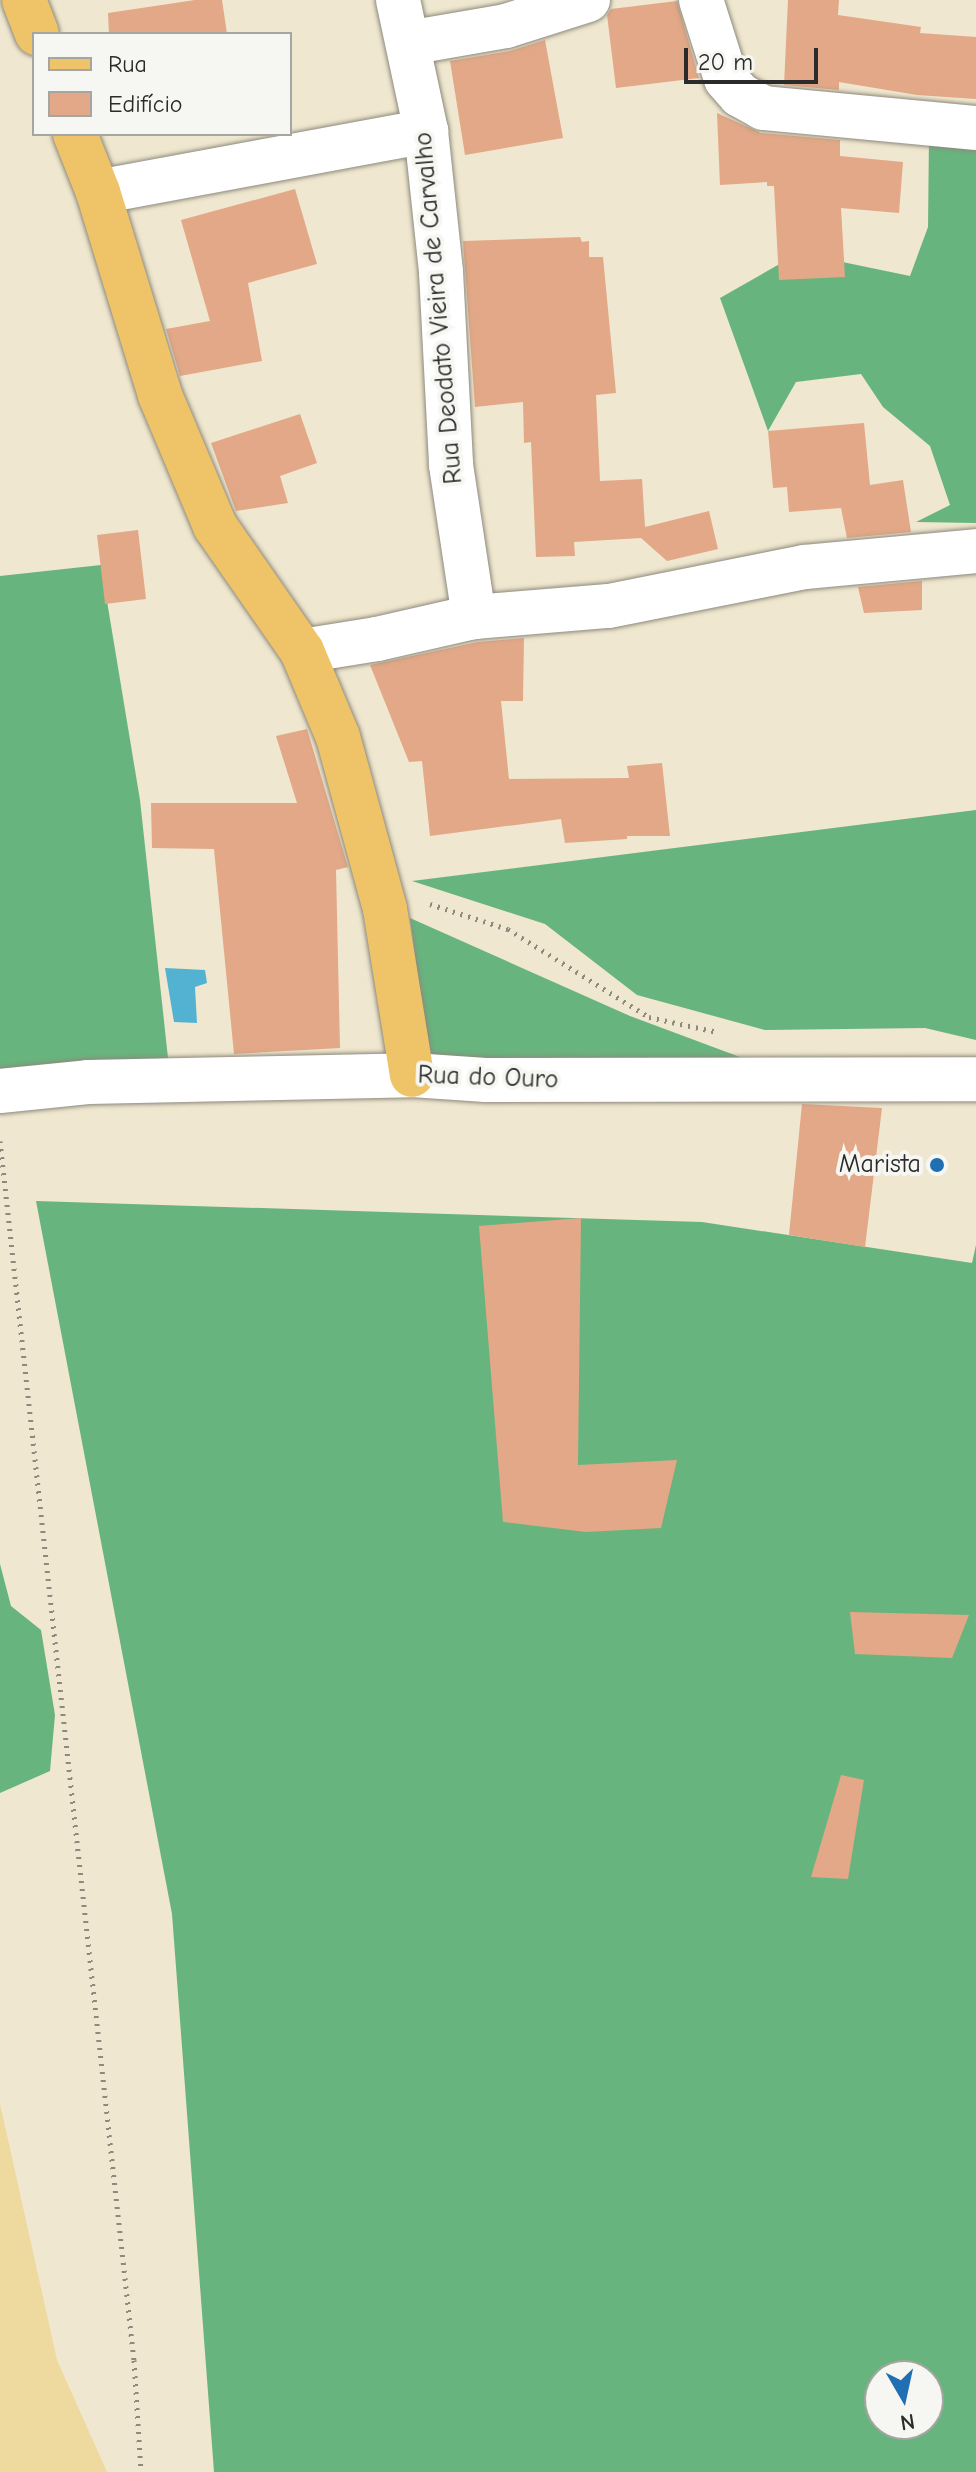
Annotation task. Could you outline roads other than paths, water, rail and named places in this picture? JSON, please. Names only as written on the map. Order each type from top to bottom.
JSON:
[{"type":"main road","points":[[24,0],[36,32]]},
{"type":"main road","points":[[76,136],[98,192],[160,395],[215,526],[302,651],[338,737],[385,909],[412,1075]]},
{"type":"street","name":"Rua Deodato Vieira de Carvalho","points":[[398,0],[426,131],[441,272],[451,465],[474,617]]},
{"type":"street","points":[[408,43],[506,26],[588,0]]},
{"type":"street","points":[[701,0],[726,79],[740,95],[763,108],[976,128]]},
{"type":"street","points":[[98,192],[426,131]]},
{"type":"street","points":[[302,651],[377,639],[474,617],[609,606],[805,567],[976,551]]},
{"type":"street","name":"Rua do Ouro","points":[[0,1091],[88,1082],[412,1075],[517,1080],[976,1079]]},
{"type":"water","points":[[165,968],[205,970],[207,983],[195,987],[197,1023],[174,1022]]},
{"type":"place","name":"Marista","points":[[937,1165]]}]
